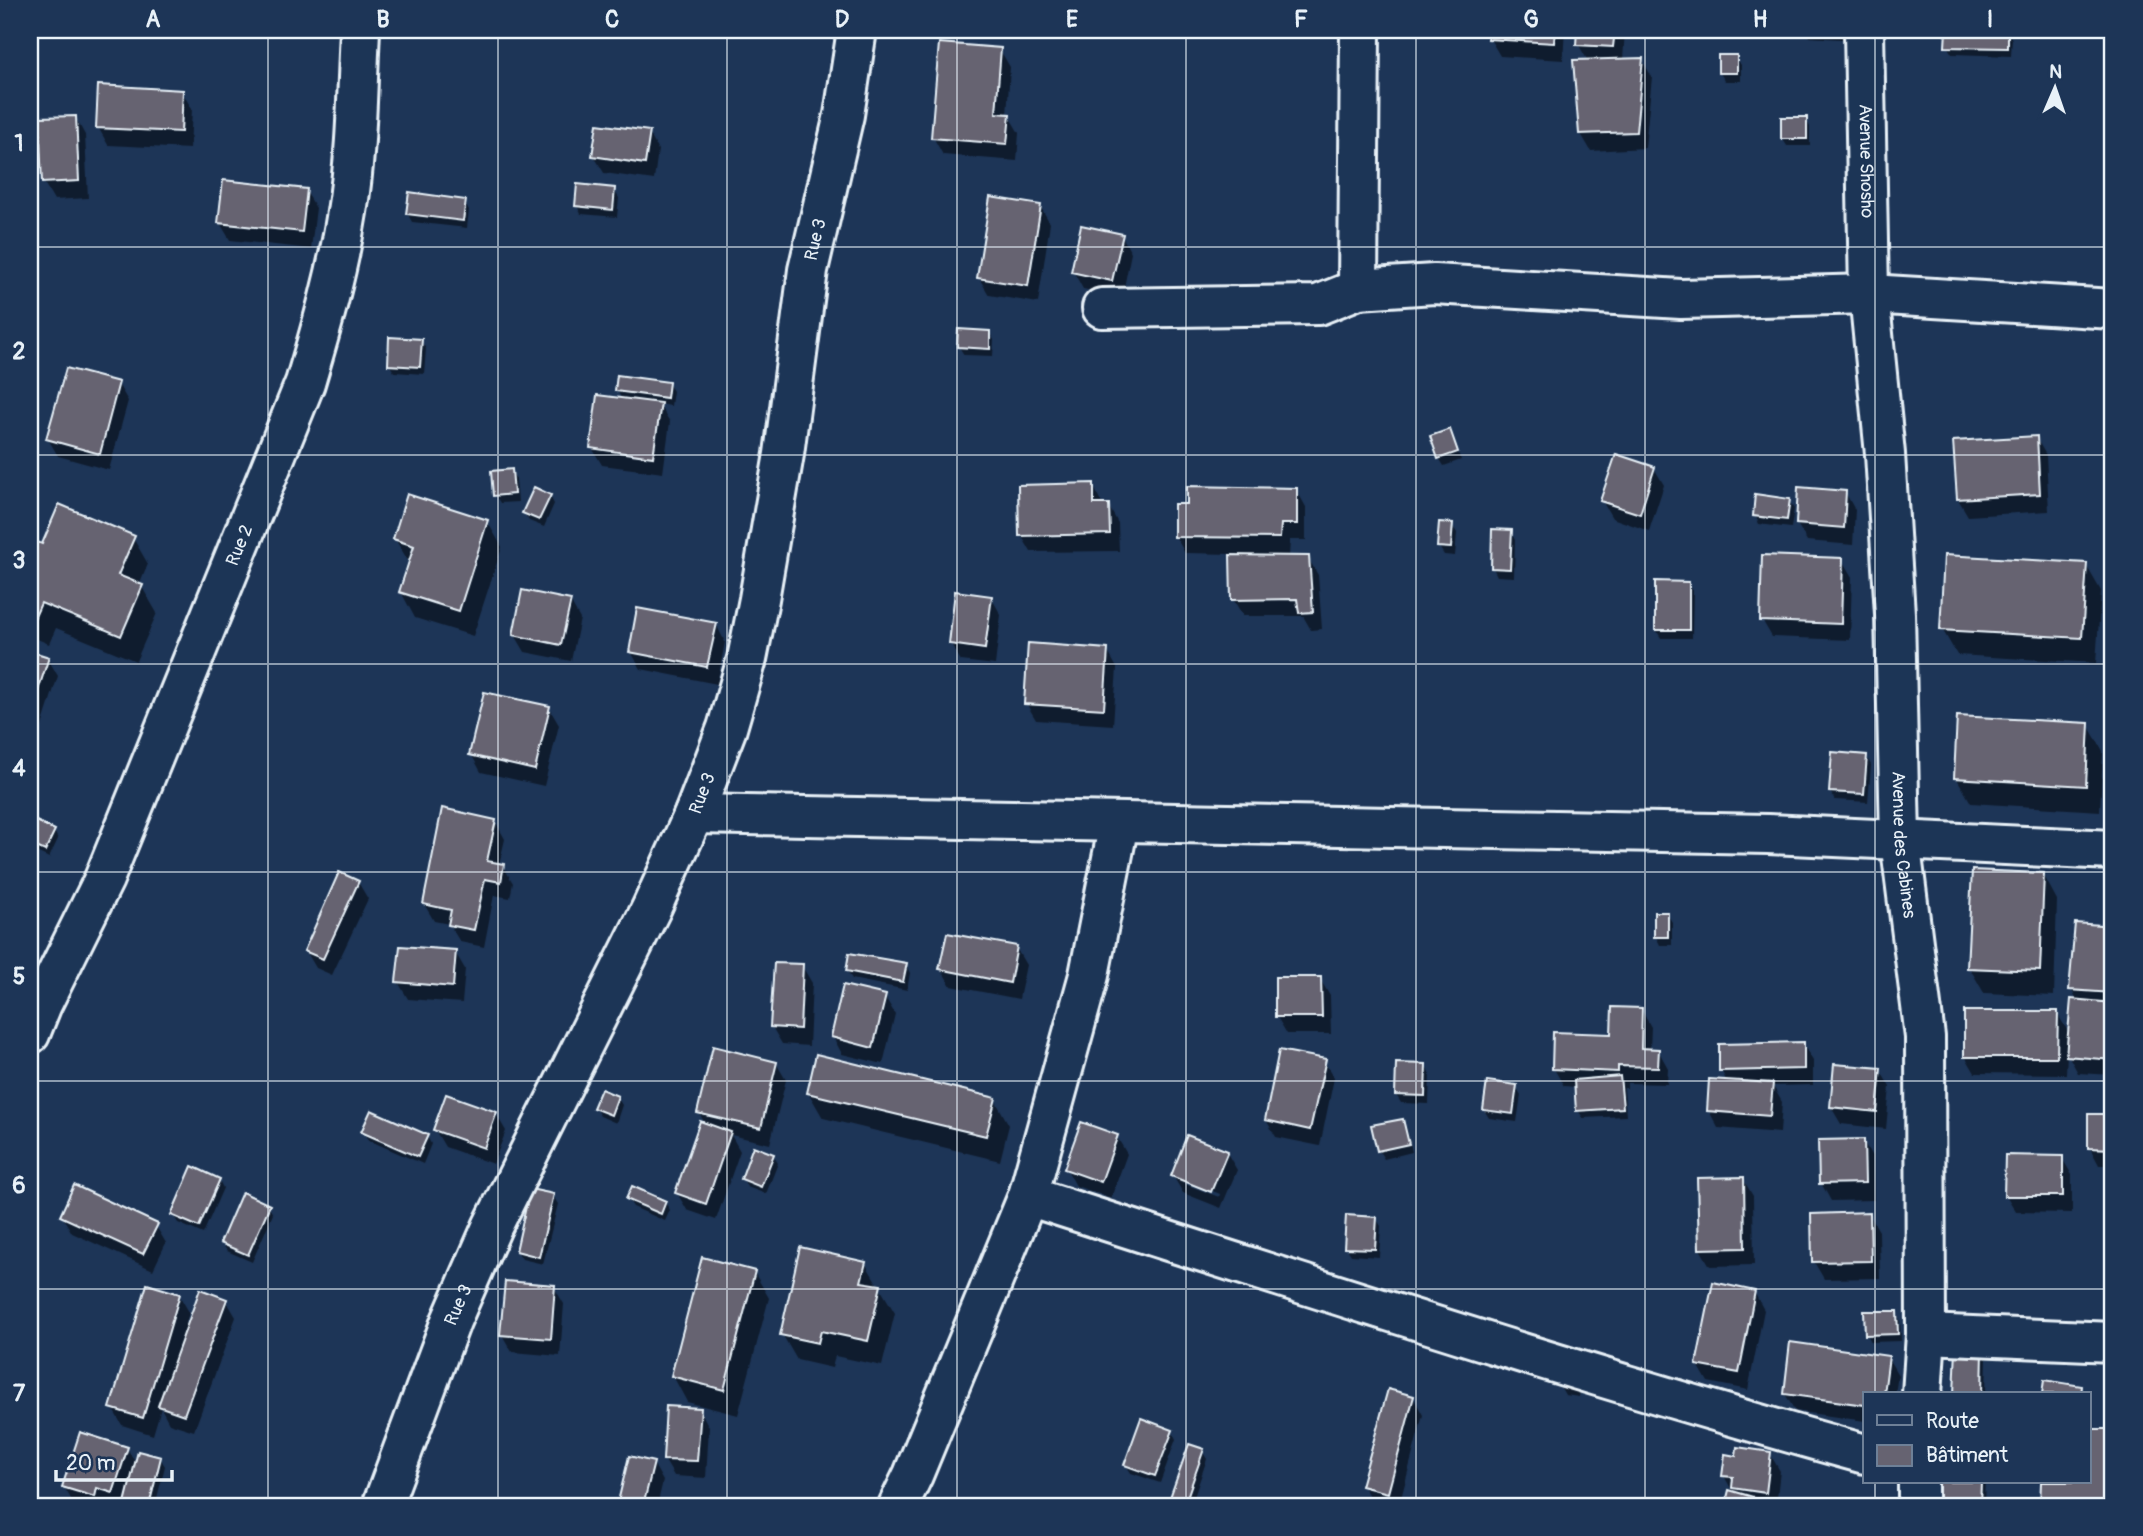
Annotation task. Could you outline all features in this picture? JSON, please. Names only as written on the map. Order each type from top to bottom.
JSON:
[{"type":"street","name":"Rue 2","points":[[30,1034],[104,879],[305,383],[330,298],[347,210],[356,121],[360,30]]},
{"type":"street","name":"Rue 3","points":[[382,1506],[472,1270],[651,909],[694,814],[727,729],[747,659],[784,454],[808,270],[844,116],[858,30]]},
{"type":"street","points":[[1358,289],[1360,30]]},
{"type":"street","name":"Avenue Shosho","points":[[1864,30],[1870,294]]},
{"type":"street","points":[[1102,308],[1318,305],[1358,289],[1434,284],[1681,299],[1870,294],[2113,309]]},
{"type":"street","name":"Avenue des Cabines","points":[[1870,294],[1885,454],[1895,614],[1900,840],[1925,1037],[1926,1334],[1922,1392]]},
{"type":"street","points":[[694,814],[1755,834],[2113,850]]},
{"type":"street","points":[[898,1506],[914,1475],[1028,1196],[1088,975],[1119,823]]},
{"type":"street","points":[[1028,1196],[1704,1409],[1863,1453]]},
{"type":"street","points":[[1926,1334],[2113,1342]]},
{"type":"street","points":[[1918,1484],[1918,1506]]},
{"type":"building","points":[[1489,30],[1555,30],[1554,43],[1488,39]]},
{"type":"building","points":[[1577,30],[1615,30],[1613,47],[1576,45]]},
{"type":"building","points":[[1946,30],[2008,30],[2008,48],[1945,47]]},
{"type":"building","points":[[939,43],[1001,48],[996,113],[1010,114],[1007,144],[931,138]]},
{"type":"building","points":[[1718,55],[1737,55],[1737,73],[1718,73]]},
{"type":"building","points":[[1643,58],[1636,132],[1579,134],[1573,60]]},
{"type":"building","points":[[98,85],[183,90],[181,132],[96,128]]},
{"type":"building","points":[[76,116],[79,181],[42,183],[39,117]]},
{"type":"building","points":[[1781,117],[1807,117],[1807,139],[1781,139]]},
{"type":"building","points":[[597,124],[650,131],[645,164],[592,156]]},
{"type":"building","points":[[223,180],[307,189],[302,232],[218,223]]},
{"type":"building","points":[[577,184],[615,188],[613,210],[575,206]]},
{"type":"building","points":[[409,192],[466,200],[463,221],[406,214]]},
{"type":"building","points":[[990,197],[1041,205],[1028,286],[977,278]]},
{"type":"building","points":[[1081,225],[1123,234],[1112,281],[1071,272]]},
{"type":"building","points":[[958,329],[990,331],[990,349],[957,347]]},
{"type":"building","points":[[389,337],[422,339],[420,367],[388,365]]},
{"type":"building","points":[[66,368],[119,382],[100,454],[46,439]]},
{"type":"building","points":[[617,375],[669,382],[667,398],[615,391]]},
{"type":"building","points":[[597,395],[661,403],[653,457],[590,448]]},
{"type":"building","points":[[1450,429],[1458,452],[1438,459],[1430,436]]},
{"type":"building","points":[[2037,436],[2040,494],[1957,499],[1953,441]]},
{"type":"building","points":[[1616,454],[1655,467],[1640,514],[1600,501]]},
{"type":"building","points":[[512,469],[514,494],[493,496],[491,471]]},
{"type":"building","points":[[1094,483],[1094,504],[1109,504],[1110,534],[1019,536],[1018,485]]},
{"type":"building","points":[[1187,486],[1297,488],[1297,524],[1281,524],[1280,538],[1174,537],[1174,504],[1187,504]]},
{"type":"building","points":[[534,487],[551,495],[539,520],[522,513]]},
{"type":"building","points":[[1798,487],[1846,491],[1844,528],[1796,524]]},
{"type":"building","points":[[407,494],[488,520],[459,611],[399,592],[414,546],[393,539]]},
{"type":"building","points":[[1755,494],[1790,499],[1787,520],[1753,516]]},
{"type":"building","points":[[59,504],[135,536],[118,575],[143,585],[121,636],[41,603],[34,619],[30,617],[30,539],[42,544]]},
{"type":"building","points":[[1439,522],[1453,523],[1451,548],[1437,547]]},
{"type":"building","points":[[1492,529],[1512,530],[1510,569],[1491,568]]},
{"type":"building","points":[[1230,555],[1309,556],[1313,612],[1299,613],[1297,599],[1231,600]]},
{"type":"building","points":[[1762,555],[1843,558],[1841,624],[1760,621]]},
{"type":"building","points":[[1944,555],[2087,563],[2082,638],[1940,630]]},
{"type":"building","points":[[1655,581],[1689,582],[1689,630],[1655,630]]},
{"type":"building","points":[[522,590],[571,600],[561,645],[513,635]]},
{"type":"building","points":[[955,591],[992,596],[985,649],[949,644]]},
{"type":"building","points":[[637,608],[717,623],[707,667],[629,652]]},
{"type":"building","points":[[1028,643],[1108,649],[1104,709],[1024,704]]},
{"type":"building","points":[[30,651],[49,657],[31,712],[30,712]]},
{"type":"building","points":[[484,692],[550,706],[535,770],[469,755]]},
{"type":"building","points":[[1957,716],[2089,723],[2086,786],[1954,778]]},
{"type":"building","points":[[1832,752],[1867,755],[1864,794],[1829,792]]},
{"type":"building","points":[[442,808],[496,820],[487,861],[504,864],[501,882],[485,879],[474,930],[448,925],[451,910],[423,904]]},
{"type":"building","points":[[30,818],[55,830],[45,851],[30,844]]},
{"type":"building","points":[[1972,870],[2044,873],[2040,971],[1967,968]]},
{"type":"building","points":[[339,872],[359,881],[323,959],[304,951]]},
{"type":"building","points":[[1654,912],[1668,912],[1668,937],[1654,937]]},
{"type":"building","points":[[2075,923],[2113,926],[2113,993],[2069,990]]},
{"type":"building","points":[[947,933],[1017,946],[1010,983],[939,969]]},
{"type":"building","points":[[400,946],[456,950],[453,987],[396,982]]},
{"type":"building","points":[[849,953],[907,963],[903,982],[846,971]]},
{"type":"building","points":[[774,963],[803,964],[800,1029],[770,1027]]},
{"type":"building","points":[[1275,977],[1321,977],[1322,1017],[1275,1017]]},
{"type":"building","points":[[843,985],[886,995],[873,1048],[831,1037]]},
{"type":"building","points":[[2071,999],[2113,1003],[2113,1060],[2066,1056]]},
{"type":"building","points":[[1612,1007],[1642,1008],[1641,1048],[1659,1049],[1658,1067],[1618,1066],[1618,1072],[1552,1069],[1553,1032],[1611,1034]]},
{"type":"building","points":[[1964,1011],[2058,1011],[2057,1057],[1964,1057]]},
{"type":"building","points":[[1804,1042],[1804,1069],[1719,1071],[1719,1044]]},
{"type":"building","points":[[713,1046],[777,1062],[761,1128],[697,1113]]},
{"type":"building","points":[[1279,1050],[1326,1059],[1310,1130],[1265,1120]]},
{"type":"building","points":[[816,1054],[996,1098],[986,1136],[807,1093]]},
{"type":"building","points":[[1396,1063],[1426,1064],[1425,1096],[1395,1095]]},
{"type":"building","points":[[1834,1064],[1881,1068],[1877,1112],[1830,1107]]},
{"type":"building","points":[[1620,1076],[1623,1108],[1576,1111],[1574,1080]]},
{"type":"building","points":[[1709,1079],[1773,1083],[1770,1116],[1707,1111]]},
{"type":"building","points":[[1487,1081],[1517,1085],[1513,1114],[1483,1110]]},
{"type":"building","points":[[601,1089],[618,1096],[611,1115],[593,1108]]},
{"type":"building","points":[[446,1094],[497,1112],[484,1148],[433,1130]]},
{"type":"building","points":[[371,1110],[428,1135],[418,1157],[361,1132]]},
{"type":"building","points":[[2088,1114],[2113,1114],[2113,1149],[2088,1148]]},
{"type":"building","points":[[1403,1119],[1409,1144],[1377,1151],[1371,1125]]},
{"type":"building","points":[[700,1121],[731,1132],[706,1204],[675,1193]]},
{"type":"building","points":[[1081,1122],[1118,1135],[1101,1182],[1064,1169]]},
{"type":"building","points":[[1187,1135],[1228,1151],[1211,1192],[1171,1176]]},
{"type":"building","points":[[1864,1139],[1865,1183],[1819,1184],[1818,1140]]},
{"type":"building","points":[[753,1146],[774,1154],[761,1187],[741,1179]]},
{"type":"building","points":[[2005,1155],[2063,1156],[2063,1196],[2004,1196]]},
{"type":"building","points":[[192,1166],[220,1179],[199,1227],[171,1215]]},
{"type":"building","points":[[1744,1177],[1745,1248],[1699,1249],[1697,1178]]},
{"type":"building","points":[[74,1185],[158,1224],[143,1254],[60,1216]]},
{"type":"building","points":[[632,1186],[666,1201],[661,1214],[626,1199]]},
{"type":"building","points":[[530,1189],[554,1194],[539,1257],[516,1251]]},
{"type":"building","points":[[242,1192],[270,1205],[248,1255],[220,1243]]},
{"type":"building","points":[[1870,1212],[1871,1261],[1812,1262],[1811,1214]]},
{"type":"building","points":[[1346,1215],[1377,1217],[1375,1249],[1344,1248]]},
{"type":"building","points":[[800,1247],[866,1262],[861,1282],[881,1285],[868,1341],[821,1331],[818,1343],[780,1335]]},
{"type":"building","points":[[702,1257],[755,1271],[724,1390],[671,1376]]},
{"type":"building","points":[[505,1281],[555,1285],[551,1339],[500,1335]]},
{"type":"building","points":[[1713,1282],[1755,1291],[1739,1373],[1696,1365]]},
{"type":"building","points":[[147,1284],[180,1294],[143,1418],[110,1408]]},
{"type":"building","points":[[200,1289],[227,1299],[184,1415],[158,1406]]},
{"type":"building","points":[[1864,1311],[1897,1311],[1898,1334],[1865,1335]]},
{"type":"building","points":[[1790,1342],[1889,1356],[1884,1392],[1863,1392],[1863,1405],[1784,1394]]},
{"type":"building","points":[[1956,1349],[1983,1350],[1982,1392],[1954,1392]]},
{"type":"building","points":[[2044,1380],[2082,1386],[2081,1392],[2042,1392]]},
{"type":"building","points":[[1388,1389],[1414,1396],[1388,1493],[1361,1486]]},
{"type":"building","points":[[666,1406],[701,1408],[697,1461],[663,1460]]},
{"type":"building","points":[[1141,1418],[1173,1430],[1155,1476],[1124,1465]]},
{"type":"building","points":[[2090,1429],[2113,1429],[2113,1506],[2040,1506],[2041,1484],[2090,1484]]},
{"type":"building","points":[[80,1432],[128,1447],[113,1493],[97,1488],[95,1497],[62,1487]]},
{"type":"building","points":[[1189,1444],[1204,1449],[1184,1506],[1167,1506]]},
{"type":"building","points":[[1737,1447],[1771,1452],[1766,1493],[1732,1488],[1733,1477],[1722,1476],[1725,1454],[1736,1456]]},
{"type":"building","points":[[138,1451],[161,1457],[149,1506],[125,1503]]},
{"type":"building","points":[[629,1456],[654,1462],[643,1506],[617,1506]]},
{"type":"building","points":[[1936,1484],[1981,1484],[1980,1506],[1935,1506]]},
{"type":"building","points":[[1729,1490],[1753,1497],[1750,1506],[1725,1506]]}]
